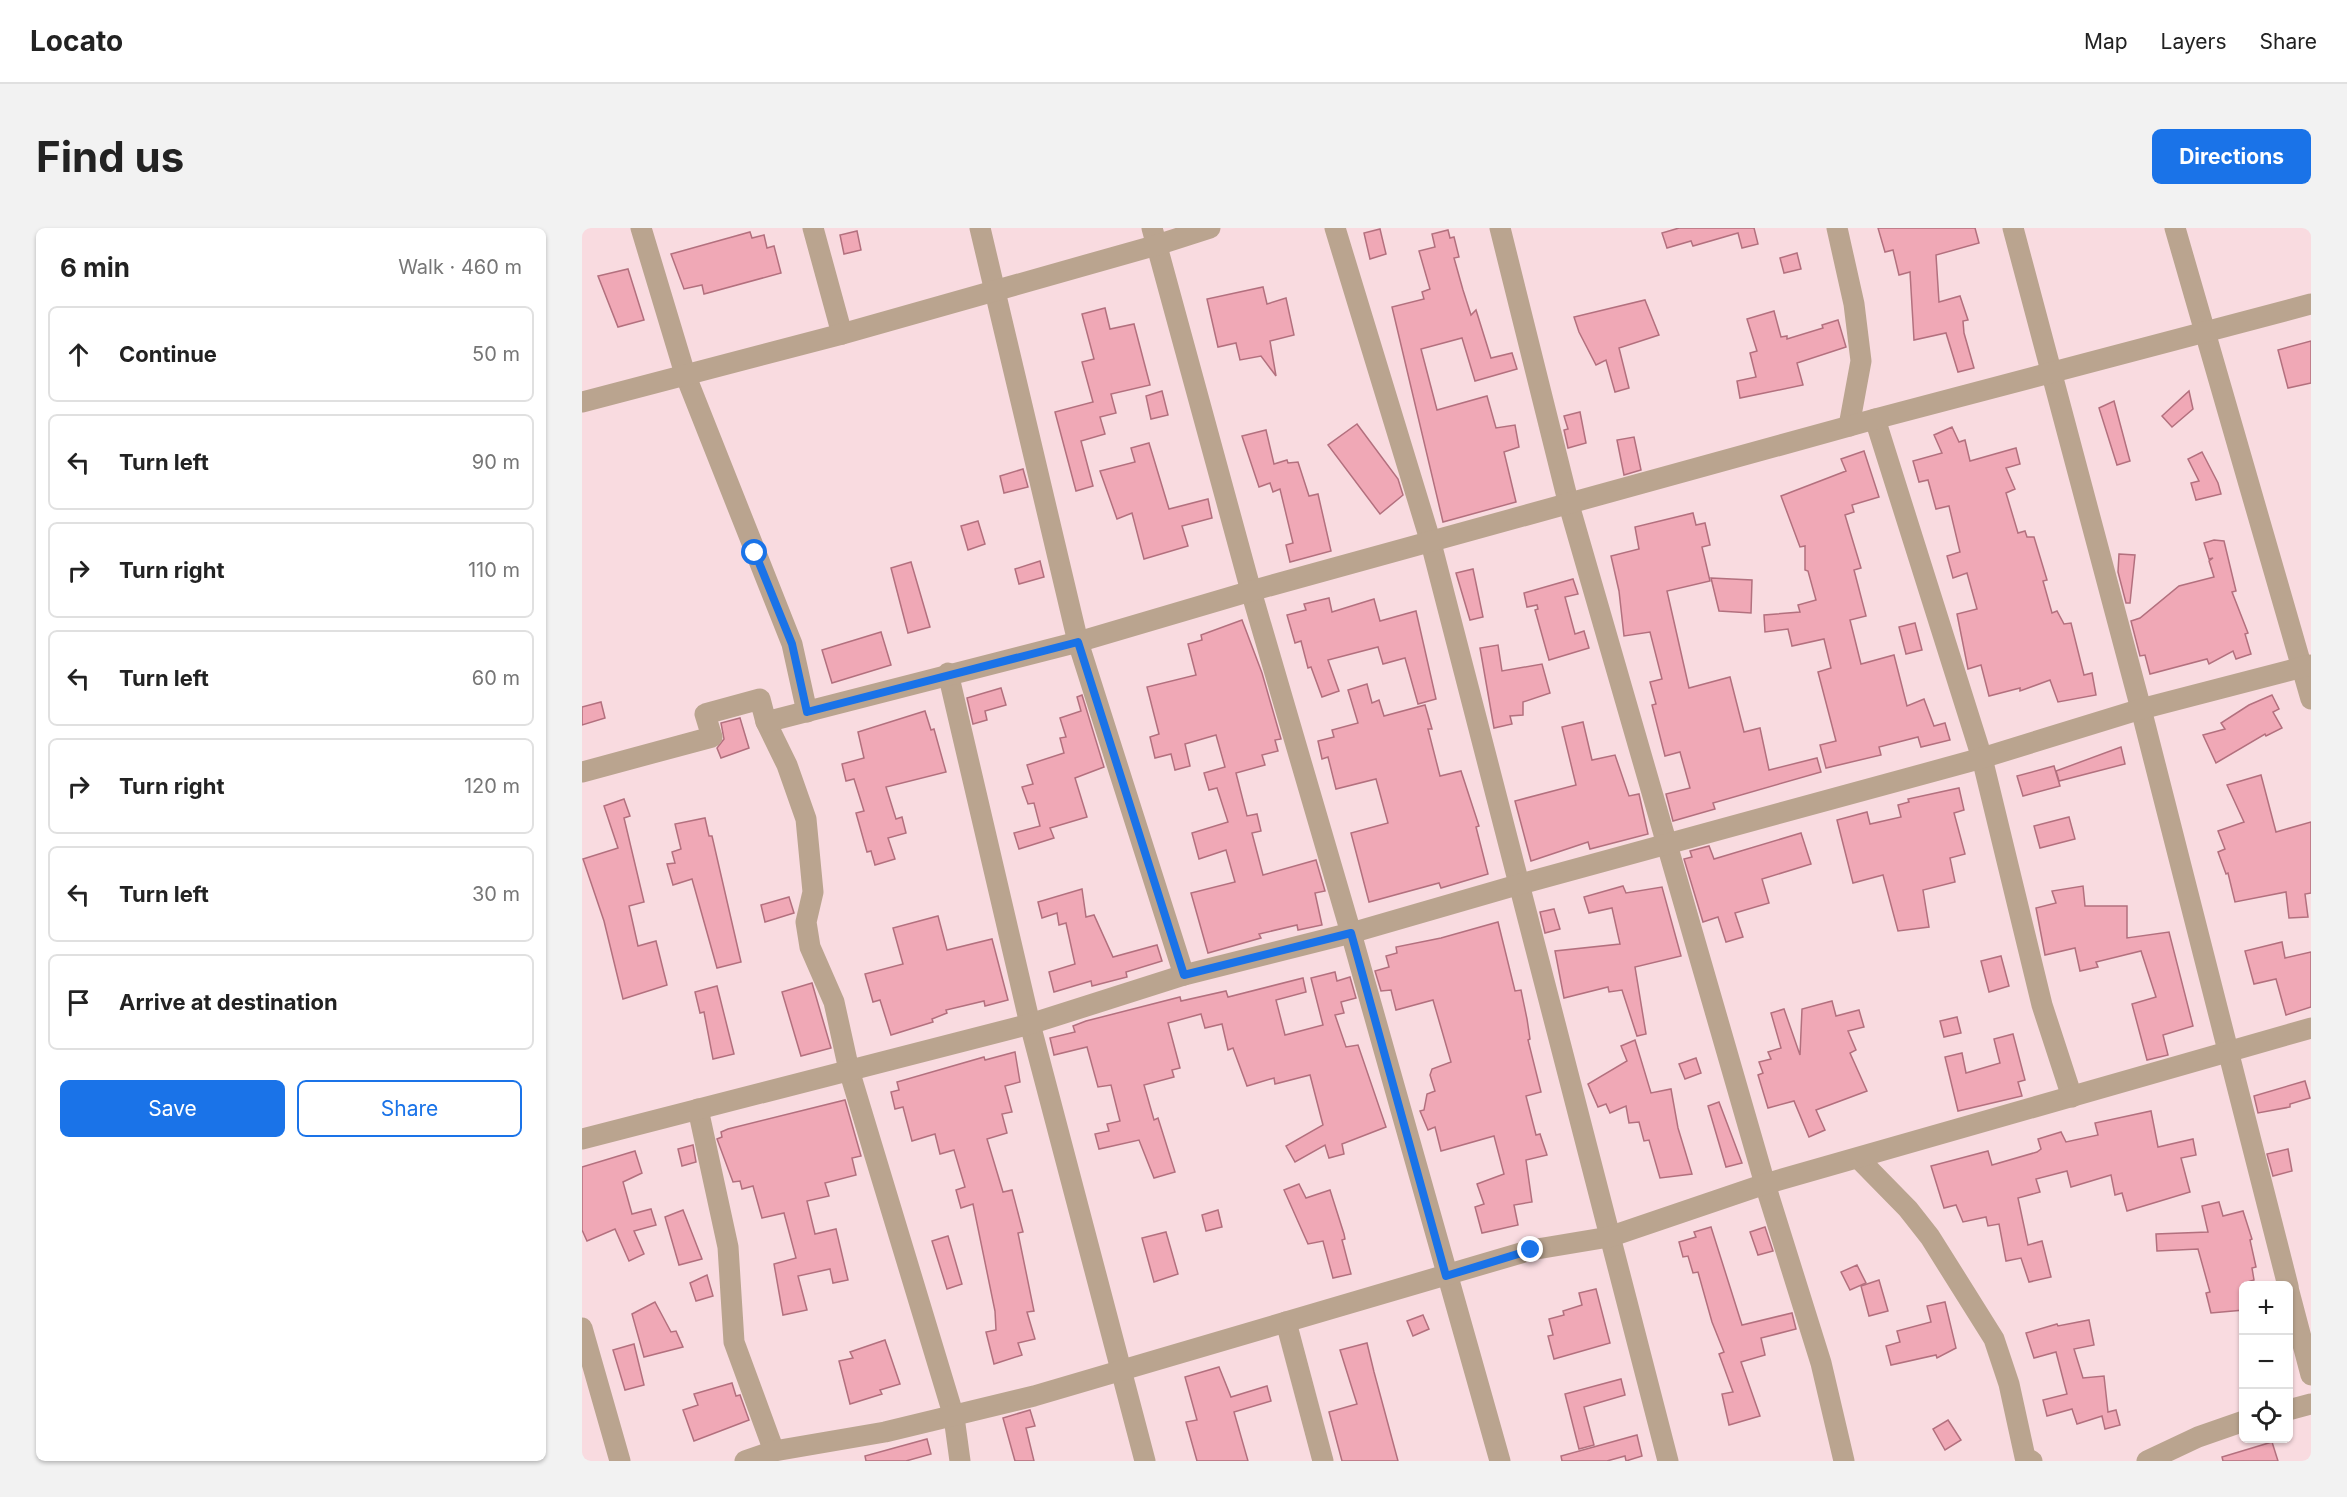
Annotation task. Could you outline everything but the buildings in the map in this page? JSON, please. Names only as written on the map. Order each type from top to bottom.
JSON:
[{"type":"street","points":[[641,228],[685,374],[792,644],[807,712]]},
{"type":"street","points":[[813,228],[842,334]]},
{"type":"street","points":[[980,228],[1078,642],[1184,975]]},
{"type":"street","points":[[582,402],[842,334],[996,289],[1155,237],[1210,228]]},
{"type":"street","points":[[1335,228],[1431,543],[1517,885],[1668,1461]]},
{"type":"street","points":[[1500,228],[1569,505],[1765,1185],[1821,1363],[1844,1461]]},
{"type":"street","points":[[1837,228],[1854,304],[1861,361],[1849,426]]},
{"type":"street","points":[[2013,228],[2050,375],[2141,709],[2286,1281]]},
{"type":"street","points":[[2175,228],[2204,333],[2307,666],[2311,699]]},
{"type":"street","points":[[1155,237],[1251,591],[1351,933],[1500,1461]]},
{"type":"street","points":[[766,722],[948,673],[1078,642],[1251,591],[1849,426],[2050,375],[2311,304]]},
{"type":"street","points":[[1875,419],[1982,758],[2042,1005],[2072,1097]]},
{"type":"street","points":[[582,1139],[1030,1024],[1184,975],[1351,933],[1517,885],[1982,758],[2141,709],[2307,666]]},
{"type":"street","points":[[948,673],[1030,1024],[1144,1461]]},
{"type":"street","points":[[582,772],[712,737],[705,714],[760,699],[766,722],[787,765],[806,819],[813,892],[806,922],[810,947],[834,1002],[849,1070],[954,1417],[960,1461]]},
{"type":"street","points":[[745,1461],[788,1454],[954,1417],[1531,1250],[1609,1237],[1765,1185],[2311,1028]]},
{"type":"street","points":[[698,1109],[728,1246],[734,1342],[788,1454]]},
{"type":"street","points":[[1858,1158],[1908,1209],[1930,1237],[1994,1339],[2009,1384],[2027,1460]]},
{"type":"street","points":[[2293,1306],[2311,1375]]},
{"type":"street","points":[[1286,1322],[1323,1461]]},
{"type":"street","points":[[582,1328],[620,1461]]},
{"type":"street","points":[[2293,1409],[2311,1404]]},
{"type":"street","points":[[2147,1461],[2168,1457],[2198,1437],[2239,1423]]},
{"type":"route","points":[[755,553],[792,644],[807,712],[948,673],[1078,642],[1184,975],[1351,933],[1446,1276],[1531,1250]]}]
